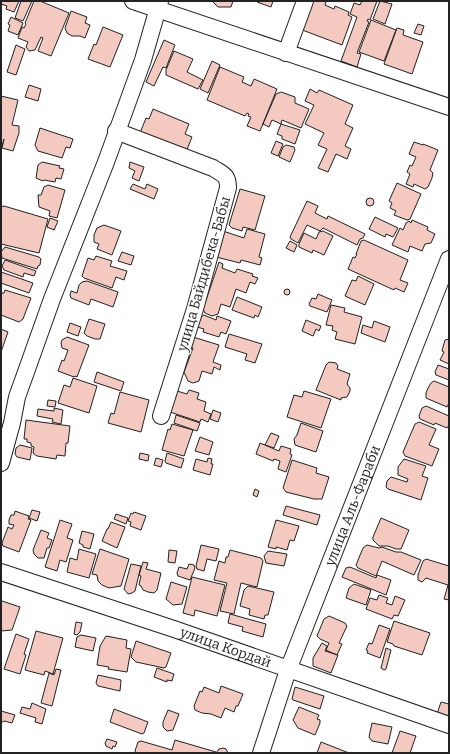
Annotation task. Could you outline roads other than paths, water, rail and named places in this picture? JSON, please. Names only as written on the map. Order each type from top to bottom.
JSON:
[{"type":"street","points":[[133,1],[158,5],[286,53],[449,107]]},
{"type":"street","points":[[286,53],[304,1]]},
{"type":"street","points":[[1,463],[6,422],[17,397],[54,292],[106,162],[143,60],[158,5]]},
{"type":"street","name":"улица Байдибека-Бабы","points":[[116,131],[213,168],[224,175],[228,180],[228,188],[195,309],[162,416]]},
{"type":"street","name":"улица Аль-Фараби","points":[[261,753],[288,670],[449,259]]},
{"type":"street","name":"улица Кордай","points":[[1,572],[174,629],[449,725]]}]
